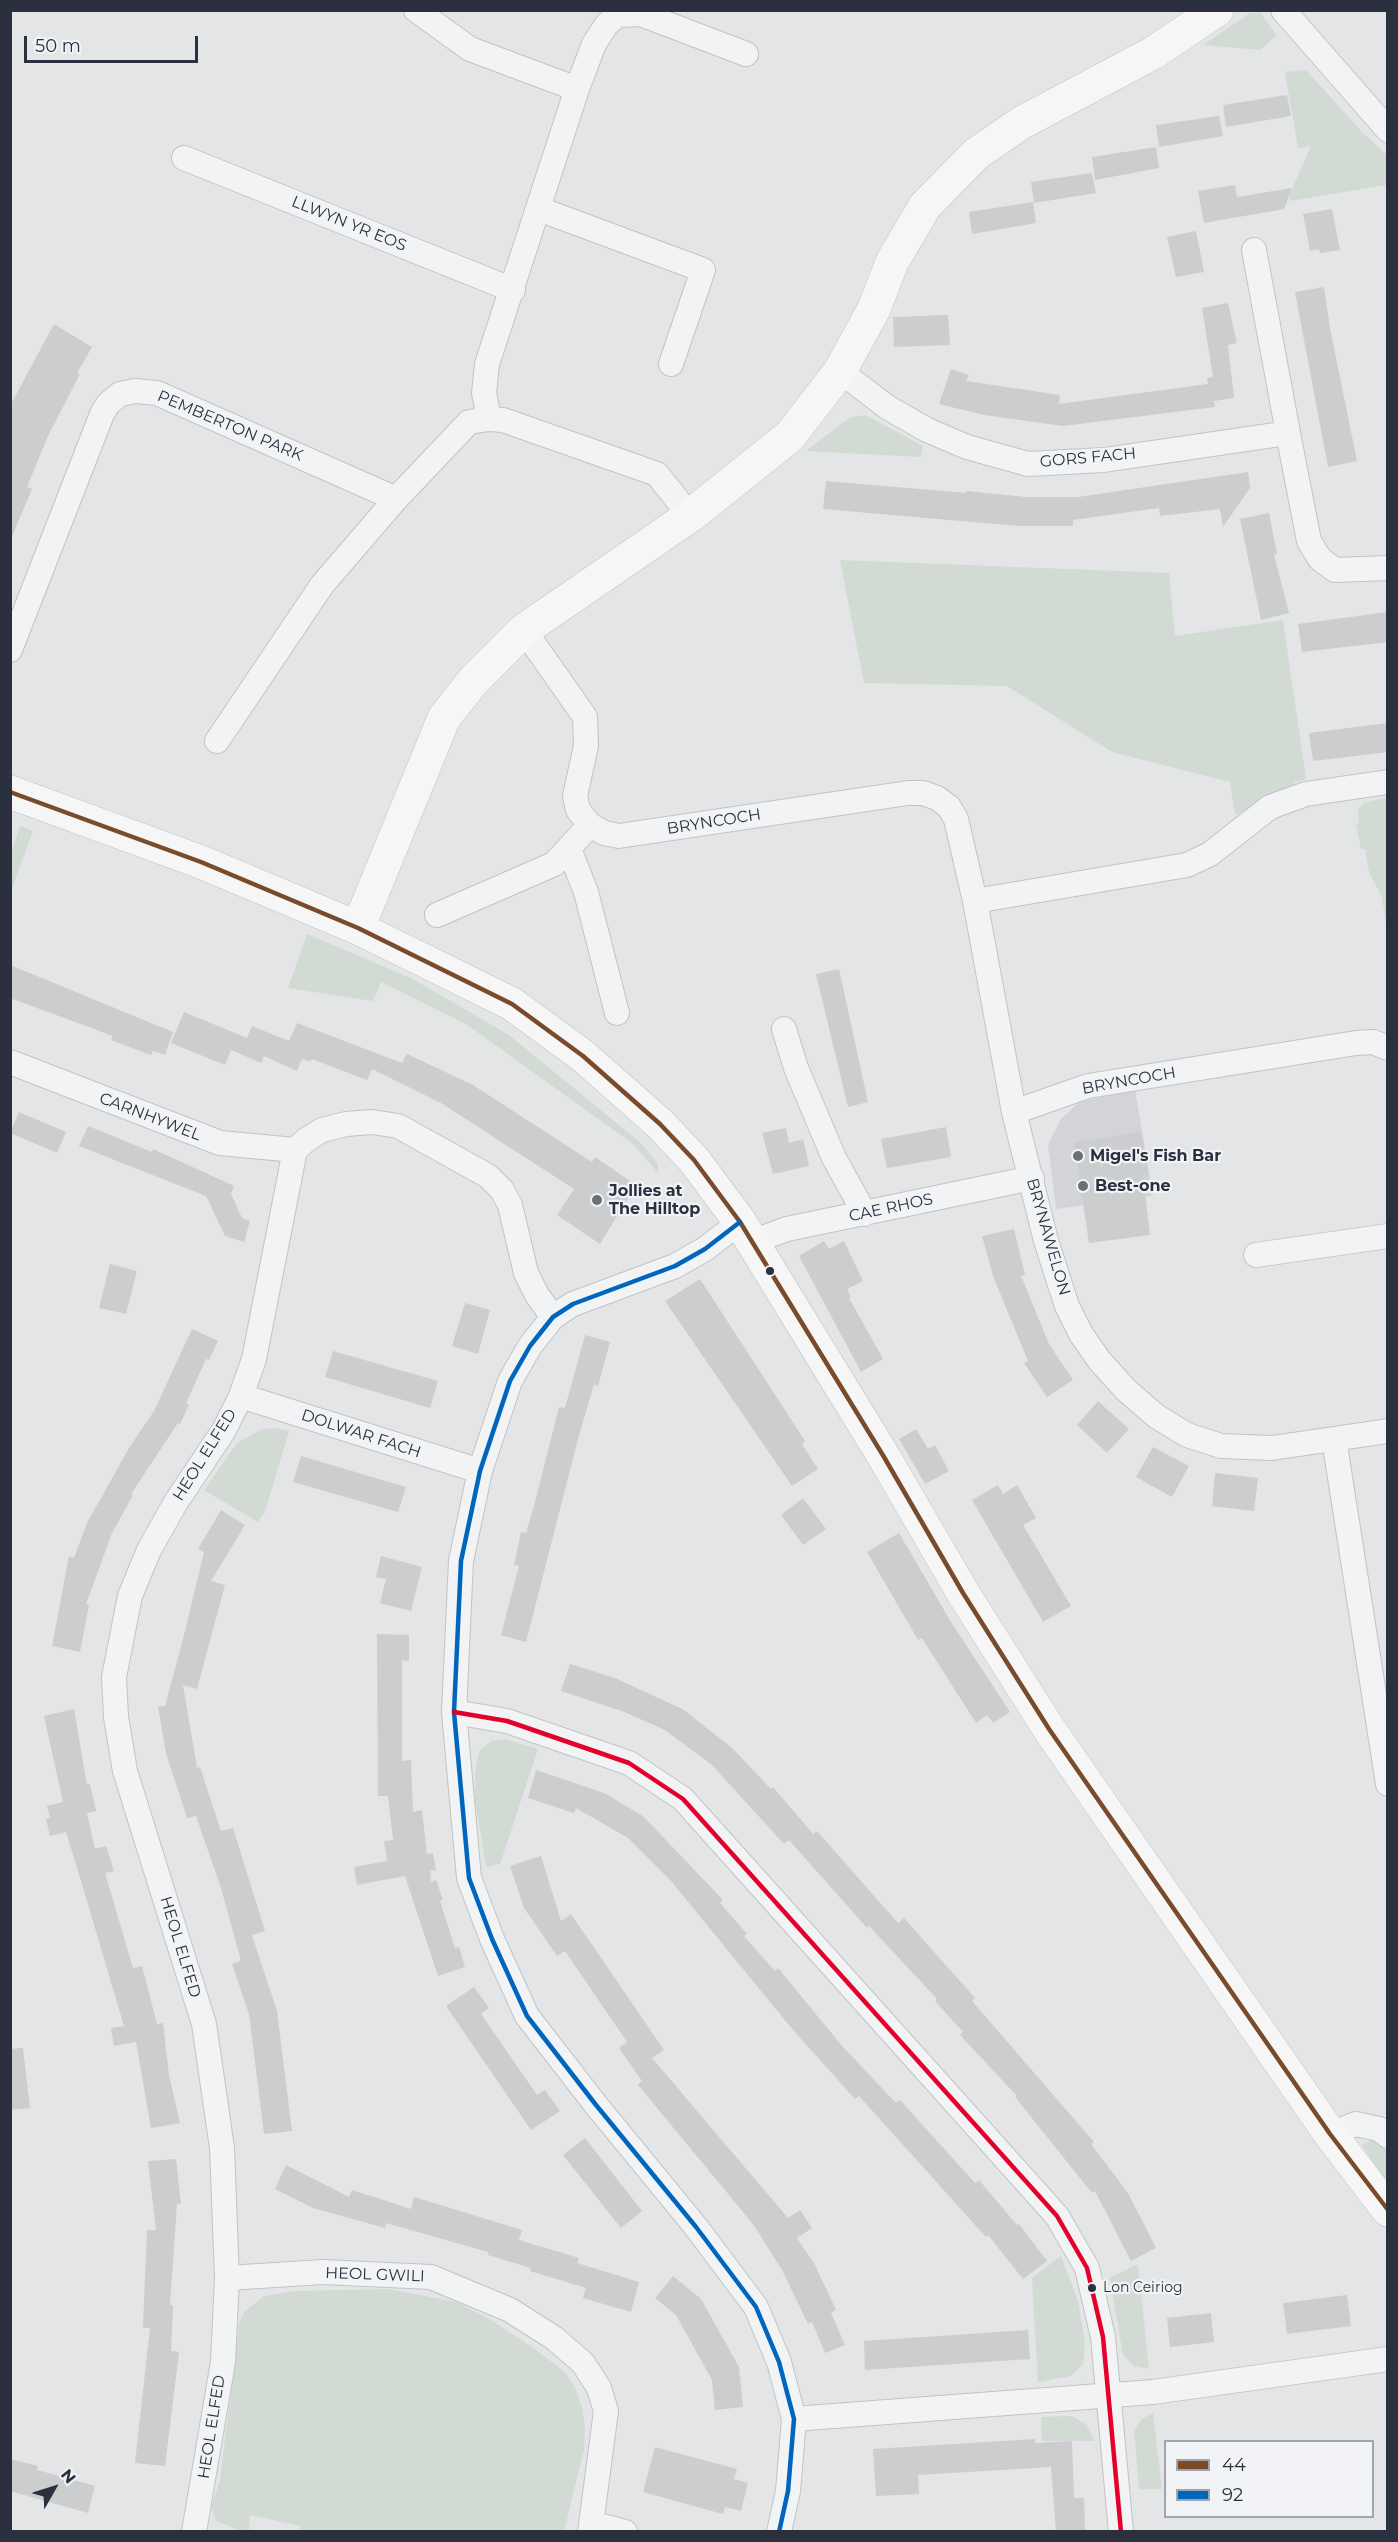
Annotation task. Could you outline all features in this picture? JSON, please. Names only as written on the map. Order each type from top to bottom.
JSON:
[{"type":"main road","points":[[358,928],[444,718],[474,680],[524,630],[690,516],[790,436],[840,371],[874,309],[892,262],[925,206],[976,154],[1021,123],[1153,53],[1216,10]]},
{"type":"main road","points":[[10,792],[201,862],[358,928],[512,1004],[582,1056],[660,1124],[688,1153],[746,1232],[884,1457],[963,1593],[1049,1729],[1330,2134],[1388,2210]]},
{"type":"street","points":[[416,10],[470,49],[577,89]]},
{"type":"street","points":[[1283,10],[1388,130]]},
{"type":"street","points":[[489,419],[484,393],[487,364],[577,89],[594,44],[607,24],[617,13],[641,14],[746,54]]},
{"type":"street","name":"LLWYN YR EOS","points":[[184,158],[513,290]]},
{"type":"street","points":[[539,209],[703,270],[671,364]]},
{"type":"street","points":[[1254,250],[1309,541],[1320,559],[1335,570],[1388,568]]},
{"type":"street","name":"GORS FACH","points":[[840,371],[887,407],[927,430],[967,447],[1028,464],[1104,460],[1288,433]]},
{"type":"street","name":"PEMBERTON PARK","points":[[10,650],[102,414],[108,404],[120,394],[135,391],[157,393],[396,499]]},
{"type":"street","points":[[217,741],[322,585],[396,499],[469,422],[489,419],[503,420],[657,474],[690,516]]},
{"type":"street","points":[[437,915],[554,864],[590,825],[578,810],[575,796],[586,746],[585,717],[524,630]]},
{"type":"street","points":[[975,901],[1187,865],[1210,854],[1270,807],[1306,794],[1388,783]]},
{"type":"street","name":"BRYNCOCH","points":[[590,825],[604,833],[619,836],[897,794],[923,793],[937,798],[949,807],[956,819],[975,901],[1014,1112],[1088,1086],[1356,1043],[1373,1042],[1388,1047]]},
{"type":"street","points":[[569,849],[586,892],[617,1013]]},
{"type":"street","points":[[784,1029],[796,1068],[834,1158],[865,1214]]},
{"type":"street","name":"CARNHYWEL","points":[[10,1062],[219,1143],[295,1150]]},
{"type":"street","name":"BRYNAWELON","points":[[1014,1112],[1046,1241],[1067,1306],[1076,1325],[1099,1360],[1141,1403],[1187,1435],[1221,1446],[1272,1448],[1388,1431]]},
{"type":"street","points":[[241,1396],[254,1359],[295,1150],[322,1130],[372,1122],[398,1126],[488,1176],[502,1190],[510,1205],[526,1273],[553,1317],[530,1346],[510,1382],[480,1471],[461,1561],[454,1712],[469,1878],[492,1939],[527,2016],[696,2227],[756,2307],[779,2362],[794,2420],[788,2491],[779,2532]]},
{"type":"street","name":"CAE RHOS","points":[[553,1317],[573,1304],[675,1266],[705,1249],[746,1232],[786,1229],[1032,1178]]},
{"type":"street","points":[[1256,1255],[1388,1236]]},
{"type":"street","name":"DOLWAR FACH","points":[[241,1396],[480,1471]]},
{"type":"street","name":"HEOL ELFED","points":[[194,2532],[223,2362],[227,2278],[222,2148],[204,2024],[125,1771],[116,1717],[114,1677],[130,1596],[149,1550],[176,1502],[224,1430],[241,1396]]},
{"type":"street","points":[[1334,1439],[1388,1784]]},
{"type":"street","points":[[454,1712],[507,1721],[629,1763],[683,1799],[1057,2216],[1088,2268],[1102,2337],[1121,2532]]},
{"type":"street","points":[[1330,2134],[1356,2124],[1379,2129],[1388,2136]]},
{"type":"street","name":"HEOL GWILI","points":[[227,2278],[323,2272],[431,2277],[510,2310],[554,2338],[584,2363],[599,2388],[606,2411],[591,2528],[625,2532]]},
{"type":"street","points":[[794,2420],[1153,2392],[1388,2359]]},
{"type":"shaded area","points":[[1250,13],[1260,13],[1277,35],[1260,50],[1203,45]]},
{"type":"shaded area","points":[[1306,70],[1362,132],[1387,155],[1387,185],[1291,201],[1289,196],[1311,146],[1298,148],[1285,72]]},
{"type":"shaded area","points":[[865,415],[923,446],[921,457],[806,451],[849,418]]},
{"type":"shaded area","points":[[840,560],[1169,573],[1175,636],[1283,620],[1306,779],[1295,782],[1292,788],[1267,795],[1248,810],[1235,815],[1230,782],[1112,752],[1007,686],[864,683]]},
{"type":"shaded area","points":[[1388,798],[1387,932],[1382,897],[1369,872],[1365,849],[1361,849],[1356,824],[1359,823],[1358,809],[1365,802]]},
{"type":"shaded area","points":[[20,826],[33,831],[11,891],[11,853]]},
{"type":"shaded area","points":[[307,934],[411,978],[509,1035],[641,1143],[658,1164],[658,1173],[633,1144],[466,1024],[381,982],[373,1001],[288,988]]},
{"type":"shaded area","points":[[1135,1090],[1153,1196],[1056,1209],[1048,1145],[1060,1120],[1077,1104]]},
{"type":"shaded area","points":[[275,1428],[289,1431],[265,1512],[258,1522],[204,1490],[237,1443],[262,1429]]},
{"type":"shaded area","points":[[504,1739],[538,1749],[500,1864],[486,1867],[475,1800],[475,1772],[479,1751],[491,1741]]},
{"type":"shaded area","points":[[1372,2139],[1387,2150],[1387,2184],[1362,2145]]},
{"type":"shaded area","points":[[1061,2256],[1078,2301],[1085,2343],[1083,2364],[1071,2376],[1038,2382],[1032,2278]]},
{"type":"shaded area","points":[[1138,2264],[1149,2369],[1134,2366],[1123,2355],[1110,2278]]},
{"type":"shaded area","points":[[389,2289],[456,2302],[491,2320],[566,2373],[582,2407],[585,2429],[584,2450],[564,2531],[299,2531],[300,2526],[250,2515],[249,2531],[242,2531],[216,2521],[211,2507],[220,2481],[239,2323],[245,2311],[264,2296],[295,2291]]},
{"type":"shaded area","points":[[1153,2412],[1162,2489],[1139,2489],[1134,2430],[1141,2420]]},
{"type":"shaded area","points":[[1072,2416],[1087,2425],[1094,2441],[1042,2441],[1041,2417]]},
{"type":"building","points":[[1287,95],[1291,116],[1226,127],[1223,105]]},
{"type":"building","points":[[1219,116],[1223,136],[1159,147],[1156,125]]},
{"type":"building","points":[[1156,147],[1159,168],[1095,180],[1092,157]]},
{"type":"building","points":[[1092,173],[1096,193],[1034,203],[1031,182]]},
{"type":"building","points":[[1235,185],[1237,197],[1292,188],[1284,209],[1204,223],[1198,191]]},
{"type":"building","points":[[1033,202],[1036,223],[972,234],[969,212]]},
{"type":"building","points":[[1332,209],[1340,250],[1320,253],[1319,249],[1310,251],[1303,214]]},
{"type":"building","points":[[1196,231],[1204,272],[1176,277],[1167,237]]},
{"type":"building","points":[[1324,287],[1357,461],[1328,467],[1295,292]]},
{"type":"building","points":[[1228,303],[1237,343],[1228,345],[1234,398],[1214,401],[1215,407],[1063,426],[984,415],[939,404],[951,369],[969,375],[966,381],[1060,395],[1059,404],[1208,384],[1207,378],[1213,377],[1202,308]]},
{"type":"building","points":[[948,315],[950,345],[894,347],[893,317]]},
{"type":"building","points":[[54,324],[92,347],[77,373],[80,374],[48,436],[27,487],[32,489],[10,541],[10,406]]},
{"type":"building","points":[[1248,472],[1250,488],[1223,527],[1220,509],[1160,516],[1159,508],[1073,520],[1073,526],[1019,526],[823,509],[826,481],[1026,497],[1078,497]]},
{"type":"building","points":[[1269,513],[1277,554],[1274,555],[1289,613],[1261,620],[1240,519]]},
{"type":"building","points":[[1388,612],[1388,642],[1302,652],[1298,624]]},
{"type":"building","points":[[1388,723],[1388,752],[1313,761],[1309,733]]},
{"type":"building","points":[[10,965],[173,1032],[165,1055],[153,1051],[151,1055],[111,1040],[113,1036],[10,998]]},
{"type":"building","points":[[839,969],[868,1102],[848,1107],[816,974]]},
{"type":"building","points":[[184,1012],[247,1038],[252,1026],[289,1041],[297,1023],[402,1063],[407,1054],[473,1085],[592,1162],[595,1157],[636,1185],[600,1244],[557,1215],[574,1189],[441,1103],[372,1069],[367,1080],[312,1059],[310,1062],[302,1059],[297,1071],[264,1056],[261,1063],[231,1050],[225,1065],[171,1043]]},
{"type":"building","points":[[19,1112],[66,1132],[57,1153],[10,1133]]},
{"type":"building","points":[[88,1126],[152,1152],[153,1149],[234,1186],[231,1194],[242,1218],[250,1221],[244,1242],[225,1236],[206,1196],[79,1146]]},
{"type":"building","points":[[946,1127],[951,1157],[887,1168],[881,1139]]},
{"type":"building","points":[[786,1128],[789,1143],[803,1139],[809,1166],[773,1174],[762,1133]]},
{"type":"building","points":[[1141,1132],[1148,1174],[1143,1175],[1150,1235],[1089,1243],[1074,1142]]},
{"type":"building","points":[[1014,1229],[1025,1275],[1021,1276],[1049,1344],[1073,1380],[1047,1397],[1024,1363],[1028,1361],[993,1276],[982,1236]]},
{"type":"building","points":[[824,1241],[829,1249],[844,1241],[863,1281],[847,1289],[851,1297],[849,1298],[883,1359],[861,1372],[799,1256]]},
{"type":"building","points":[[110,1264],[137,1271],[126,1314],[99,1308]]},
{"type":"building","points":[[700,1279],[805,1441],[802,1444],[818,1469],[792,1486],[665,1301]]},
{"type":"building","points":[[465,1303],[490,1310],[478,1354],[452,1346]]},
{"type":"building","points":[[192,1329],[218,1341],[209,1360],[206,1359],[186,1403],[189,1405],[180,1424],[178,1423],[131,1494],[133,1495],[112,1533],[86,1604],[89,1605],[80,1652],[52,1646],[69,1556],[74,1558],[87,1523],[129,1448],[154,1411]]},
{"type":"building","points":[[585,1335],[610,1342],[598,1386],[594,1384],[578,1439],[526,1642],[501,1635],[519,1566],[514,1565],[521,1532],[526,1533],[534,1506],[559,1407],[565,1408]]},
{"type":"building","points":[[333,1351],[438,1381],[430,1408],[325,1377]]},
{"type":"building","points":[[1098,1401],[1129,1429],[1107,1453],[1077,1425]]},
{"type":"building","points":[[916,1429],[928,1449],[935,1445],[949,1471],[925,1484],[899,1439]]},
{"type":"building","points":[[1153,1447],[1189,1466],[1172,1497],[1136,1477]]},
{"type":"building","points":[[301,1456],[406,1487],[398,1512],[293,1482]]},
{"type":"building","points":[[1215,1473],[1258,1478],[1254,1511],[1212,1506]]},
{"type":"building","points":[[998,1485],[1003,1494],[1017,1485],[1036,1518],[1023,1525],[1071,1606],[1043,1622],[972,1500]]},
{"type":"building","points":[[803,1498],[826,1529],[803,1545],[781,1515]]},
{"type":"building","points":[[221,1510],[245,1525],[211,1581],[225,1585],[197,1689],[183,1685],[197,1768],[200,1767],[221,1831],[233,1828],[265,1931],[252,1935],[277,2011],[292,2131],[264,2134],[249,2014],[232,1964],[241,1961],[221,1888],[196,1816],[187,1818],[166,1753],[158,1707],[165,1706],[183,1639],[204,1552],[198,1549]]},
{"type":"building","points":[[899,1533],[951,1622],[1010,1712],[993,1723],[987,1715],[976,1723],[922,1638],[918,1640],[867,1552]]},
{"type":"building","points":[[381,1556],[422,1567],[411,1611],[380,1603],[386,1579],[376,1577]]},
{"type":"building","points":[[377,1634],[409,1635],[409,1661],[402,1660],[402,1761],[411,1760],[413,1812],[422,1810],[427,1854],[433,1853],[436,1870],[430,1871],[431,1882],[436,1880],[455,1948],[459,1947],[465,1967],[438,1976],[405,1876],[357,1885],[354,1867],[387,1861],[384,1841],[393,1840],[388,1796],[378,1796]]},
{"type":"building","points":[[570,1664],[615,1678],[684,1710],[732,1748],[771,1789],[773,1787],[813,1834],[817,1831],[898,1923],[904,1918],[975,1998],[972,2001],[1094,2142],[1091,2144],[1128,2193],[1156,2248],[1131,2261],[1095,2191],[1092,2193],[1015,2097],[1017,2096],[960,2035],[963,2032],[935,2001],[937,1999],[869,1926],[867,1928],[789,1840],[784,1844],[712,1765],[665,1730],[622,1711],[561,1691]]},
{"type":"building","points":[[74,1709],[87,1785],[90,1784],[96,1811],[87,1813],[95,1849],[106,1846],[114,1871],[105,1873],[133,1968],[142,1966],[157,2024],[163,2023],[169,2075],[180,2123],[151,2128],[136,2042],[114,2046],[111,2028],[124,2026],[66,1832],[50,1836],[46,1819],[50,1818],[47,1806],[63,1802],[44,1716]]},
{"type":"building","points":[[536,1770],[604,1793],[643,1816],[723,1900],[720,1903],[747,1934],[744,1936],[775,1971],[778,1968],[843,2047],[896,2103],[900,2100],[975,2183],[979,2180],[1017,2225],[1019,2224],[1047,2261],[1023,2279],[988,2235],[986,2237],[859,2096],[855,2099],[793,2030],[671,1881],[628,1838],[576,1808],[574,1813],[528,1798]]},
{"type":"building","points":[[541,1856],[561,1921],[571,1914],[664,2050],[652,2058],[788,2218],[800,2210],[812,2228],[797,2238],[815,2265],[836,2310],[831,2313],[845,2345],[825,2353],[812,2322],[808,2324],[782,2270],[753,2224],[638,2085],[642,2081],[619,2048],[627,2042],[565,1951],[557,1956],[524,1908],[510,1866]]},
{"type":"building","points":[[474,1987],[489,2008],[481,2014],[537,2095],[545,2090],[560,2111],[531,2130],[446,2006]]},
{"type":"building","points":[[23,2048],[30,2108],[10,2110],[10,2049]]},
{"type":"building","points":[[585,2138],[642,2211],[621,2228],[563,2155]]},
{"type":"building","points":[[176,2159],[181,2204],[177,2204],[170,2305],[173,2305],[171,2351],[179,2352],[165,2466],[135,2463],[150,2328],[143,2328],[147,2230],[156,2230],[148,2161]]},
{"type":"building","points":[[286,2165],[349,2197],[352,2190],[411,2209],[414,2197],[522,2230],[519,2240],[579,2258],[577,2263],[639,2282],[631,2312],[583,2298],[586,2288],[530,2271],[531,2268],[488,2255],[488,2252],[386,2223],[385,2228],[313,2208],[275,2189]]},
{"type":"building","points":[[673,2276],[701,2299],[739,2367],[743,2407],[715,2410],[712,2380],[676,2315],[655,2298]]},
{"type":"building","points":[[1347,2295],[1351,2326],[1287,2334],[1283,2303]]},
{"type":"building","points":[[1211,2313],[1214,2342],[1170,2347],[1167,2318]]},
{"type":"building","points":[[1028,2330],[1030,2359],[865,2370],[864,2341]]},
{"type":"building","points":[[1035,2439],[1035,2443],[1072,2441],[1074,2498],[1084,2498],[1085,2532],[1056,2532],[1051,2467],[918,2475],[919,2494],[876,2496],[873,2449]]},
{"type":"building","points":[[655,2447],[737,2469],[734,2479],[748,2483],[741,2511],[725,2507],[723,2514],[643,2492]]},
{"type":"building","points":[[10,2459],[38,2466],[37,2470],[95,2486],[88,2513],[10,2491]]},
{"type":"transit line","name":"44","points":[[10,792],[201,862],[358,928],[512,1004],[583,1056],[660,1124],[694,1160],[740,1222],[884,1457],[963,1593],[1049,1729],[1330,2134],[1388,2210]]},
{"type":"transit line","name":"92","points":[[740,1222],[705,1249],[675,1266],[573,1304],[553,1317],[530,1346],[510,1381],[480,1471],[461,1561],[454,1712],[469,1878],[492,1939],[527,2016],[696,2227],[756,2307],[779,2362],[794,2419],[788,2491],[779,2532]]},
{"type":"transit line","points":[[454,1712],[507,1721],[629,1763],[683,1799],[1057,2216],[1087,2268],[1103,2337],[1121,2532]]},
{"type":"place","name":"Migel's Fish Bar","points":[[1078,1156]]},
{"type":"place","name":"Best-one","points":[[1083,1186]]},
{"type":"place","name":"Jollies at The Hilltop","points":[[597,1200]]},
{"type":"place","name":"Lon Ceiriog","points":[[1092,2288]]}]
